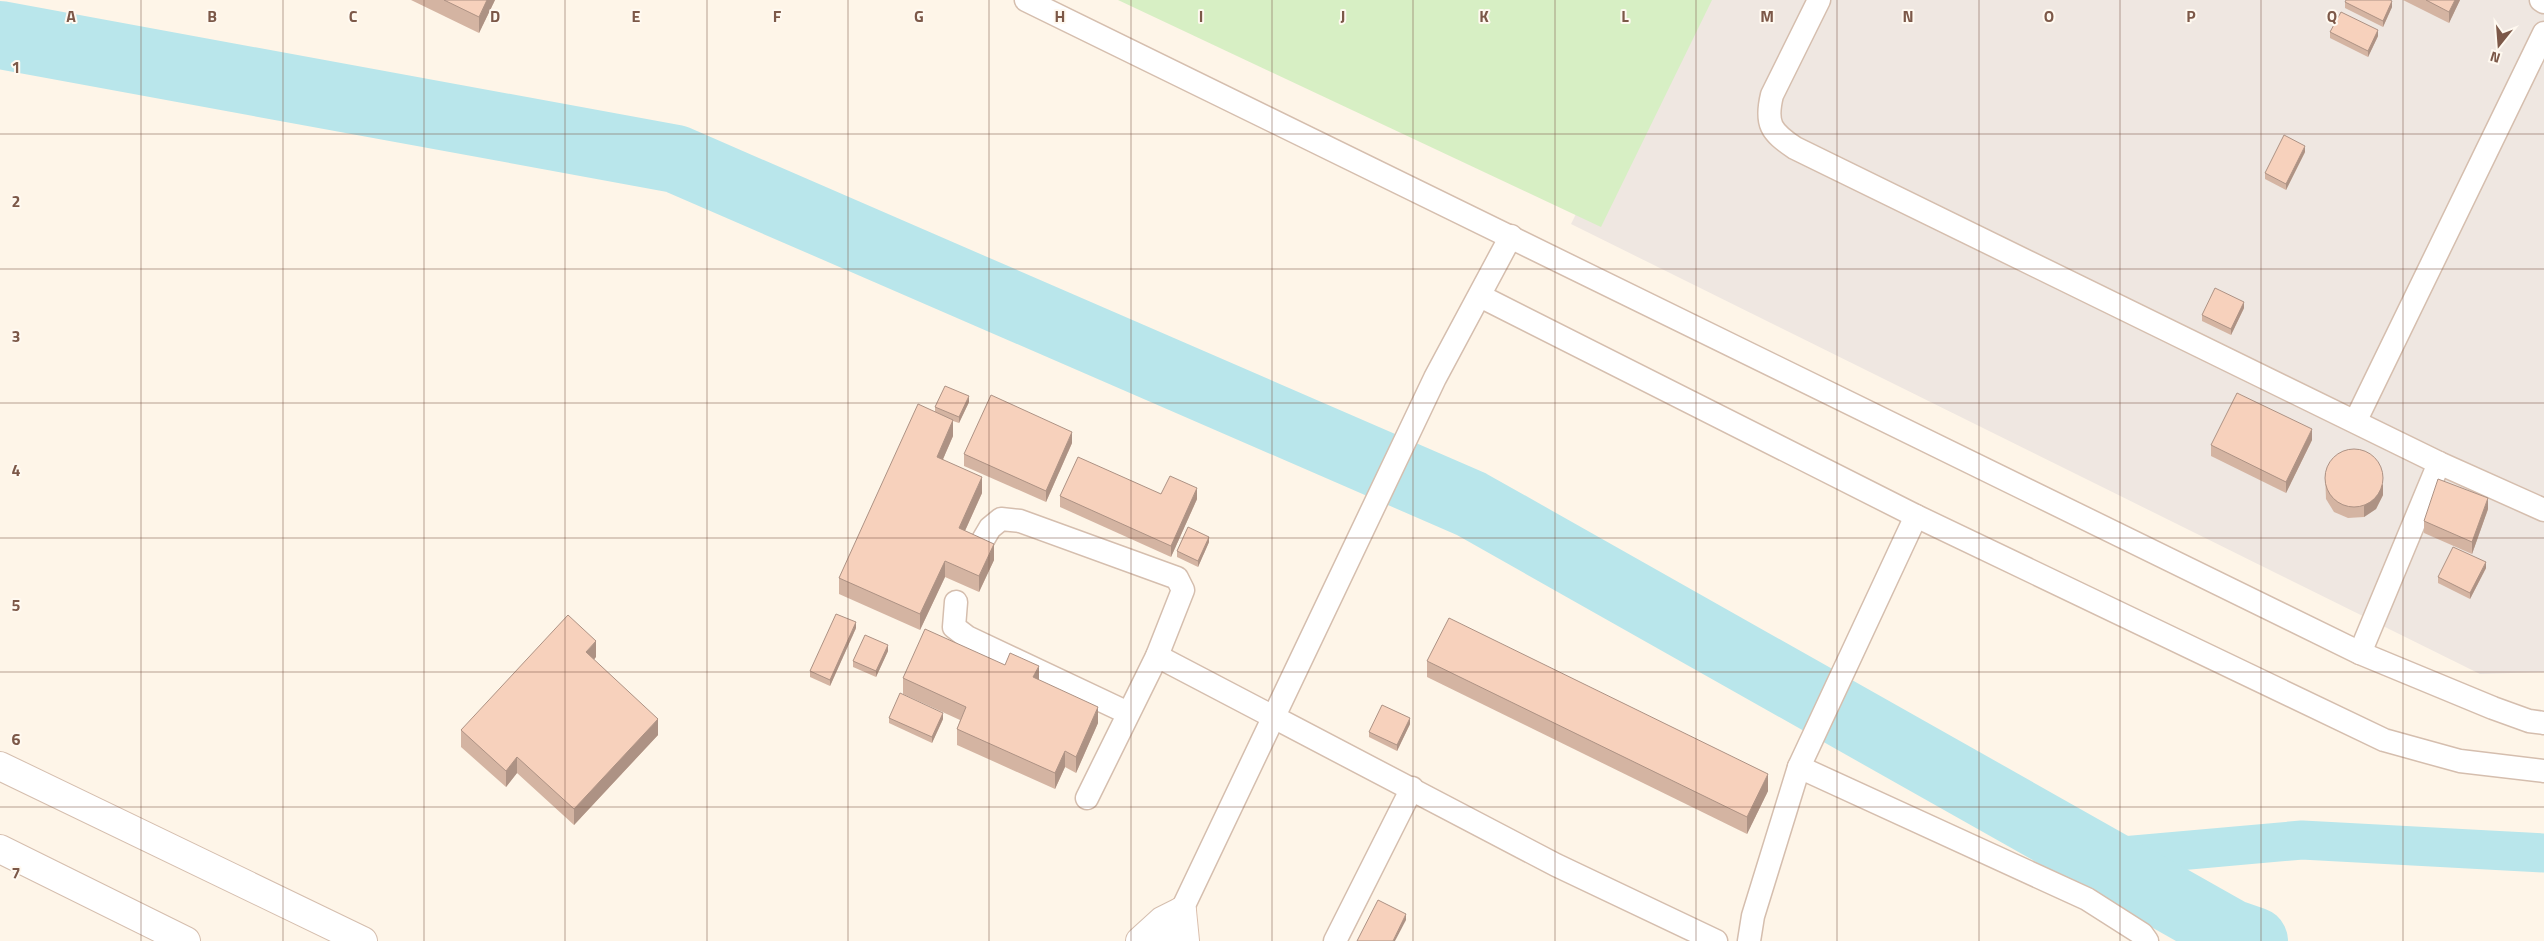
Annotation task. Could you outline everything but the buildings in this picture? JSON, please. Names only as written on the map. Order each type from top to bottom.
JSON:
[{"type":"street","points":[[0,766],[362,941]]},
{"type":"street","points":[[0,849],[186,941]]},
{"type":"street","points":[[1140,941],[1162,921],[1182,911],[1185,941]]},
{"type":"lane","points":[[1026,0],[1056,7],[1511,236],[2360,653],[2493,708],[2529,721],[2544,723]]},
{"type":"lane","points":[[1819,0],[1772,95],[1768,112],[1771,127],[1779,137],[1795,148],[2439,462],[2544,510]]},
{"type":"lane","points":[[2356,420],[2544,33]]},
{"type":"lane","points":[[1167,941],[1435,378],[1511,236]]},
{"type":"lane","points":[[1480,296],[1916,516],[2384,740],[2460,761],[2544,770]]},
{"type":"lane","points":[[2360,653],[2439,462]]},
{"type":"lane","points":[[1749,941],[1753,916],[1802,759],[1916,516]]},
{"type":"lane","points":[[980,545],[990,528],[1001,518],[1020,521],[1177,578],[1182,590],[1157,656],[1087,798]]},
{"type":"lane","points":[[956,602],[954,627],[967,637],[1128,713]]},
{"type":"lane","points":[[1157,656],[1556,865],[1716,941]]},
{"type":"lane","points":[[1802,759],[2087,898],[2142,934],[2147,941]]},
{"type":"lane","points":[[1335,941],[1412,788]]},
{"type":"shaded area","points":[[1682,0],[2544,0],[2544,672],[2480,674],[1571,224]]},
{"type":"green space","points":[[1118,0],[1712,0],[1601,227]]},
{"type":"waterway","points":[[0,35],[676,159],[1471,504],[2231,933],[2254,941]]},
{"type":"waterway","points":[[2100,858],[2302,840],[2544,853]]}]
